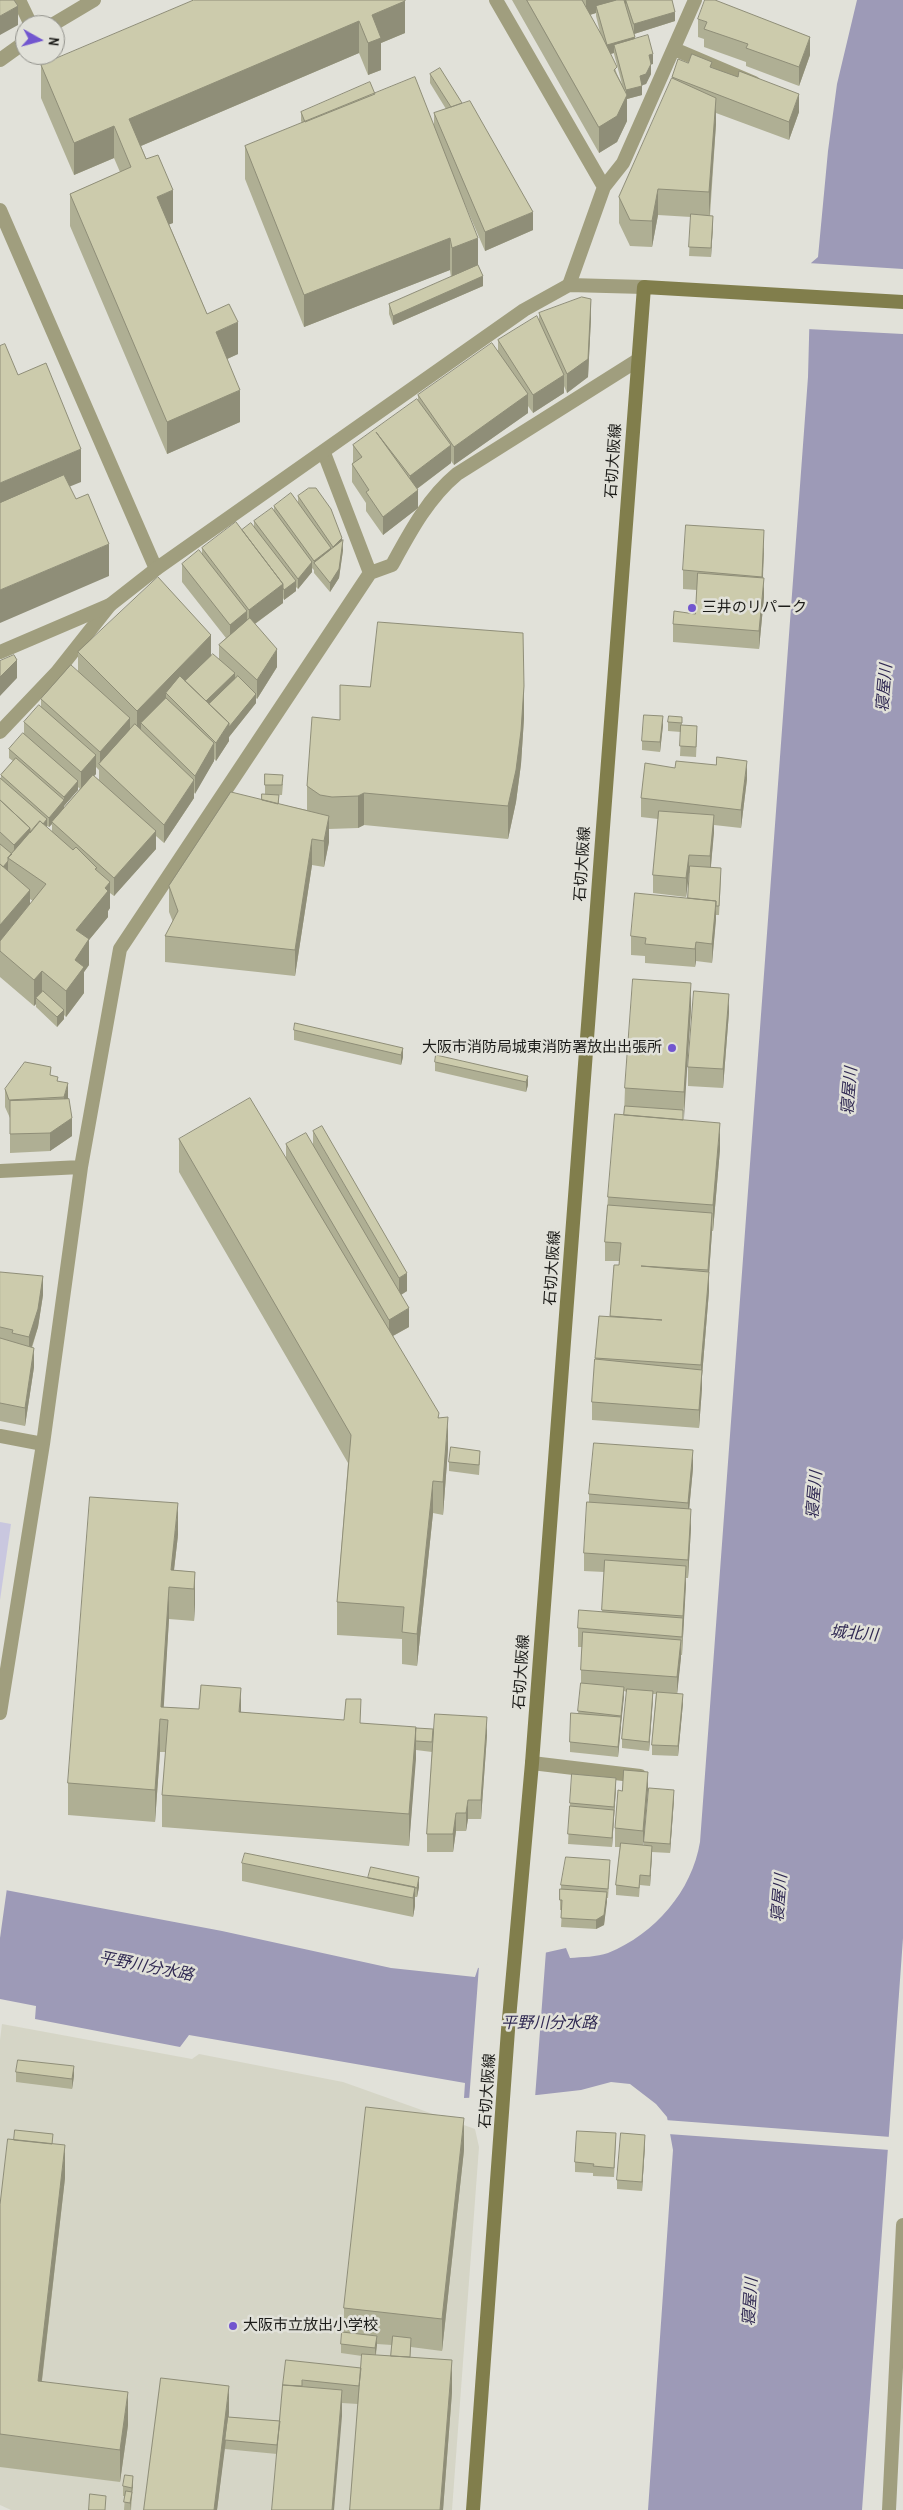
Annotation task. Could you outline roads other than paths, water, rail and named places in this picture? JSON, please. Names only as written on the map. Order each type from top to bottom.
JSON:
[{"type":"main road","points":[[644,287],[903,302]]},
{"type":"main road","name":"石切大阪線","points":[[473,2510],[514,1956],[532,1763],[644,287]]},
{"type":"street","points":[[19,0],[26,15]]},
{"type":"street","points":[[65,17],[94,0]]},
{"type":"street","points":[[496,0],[604,187]]},
{"type":"street","points":[[569,285],[604,187],[624,163],[695,0]]},
{"type":"street","points":[[0,60],[15,49]]},
{"type":"street","points":[[674,49],[769,90]]},
{"type":"street","points":[[0,210],[156,569]]},
{"type":"street","points":[[0,732],[57,672],[110,605],[156,569],[324,453],[524,310],[569,285],[644,287]]},
{"type":"street","points":[[0,1713],[43,1444],[80,1167],[120,948],[370,573],[392,565],[424,511],[443,485],[457,474],[638,360]]},
{"type":"street","points":[[324,453],[370,573]]},
{"type":"street","points":[[0,652],[110,605]]},
{"type":"street","points":[[0,1171],[80,1167]]},
{"type":"street","points":[[0,1436],[43,1444]]},
{"type":"street","points":[[532,1763],[640,1776]]},
{"type":"street","points":[[889,2510],[898,2463],[899,2283],[903,2226]]},
{"type":"water","points":[[857,0],[903,0],[903,1938],[862,2510],[648,2510],[673,2150],[667,2117],[656,2104],[630,2084],[611,2082],[581,2090],[537,2095],[464,2098],[465,2083],[189,2035],[180,2047],[35,2019],[36,2006],[0,1999],[0,1889],[222,1931],[391,1968],[475,1977],[478,1968],[566,1948],[570,1958],[608,1953],[641,1935],[656,1922],[680,1894],[689,1877],[696,1860],[700,1842],[808,377],[811,263],[818,257],[828,151],[837,84]]},
{"type":"place","name":"三井のリパーク","points":[[692,608]]},
{"type":"place","name":"大阪市消防局城東消防署放出出張所","points":[[672,1048]]},
{"type":"place","name":"大阪市立放出小学校","points":[[233,2326]]},
{"type":"water label","name":"寝屋川","points":[[885,688]]},
{"type":"water label","name":"寝屋川","points":[[850,1091]]},
{"type":"water label","name":"寝屋川","points":[[815,1495]]},
{"type":"water label","name":"城北川","points":[[854,1634]]},
{"type":"water label","name":"寝屋川","points":[[780,1898]]},
{"type":"water label","name":"平野川分水路","points":[[146,1967]]},
{"type":"water label","name":"平野川分水路","points":[[549,2024]]},
{"type":"water label","name":"寝屋川","points":[[751,2302]]}]
